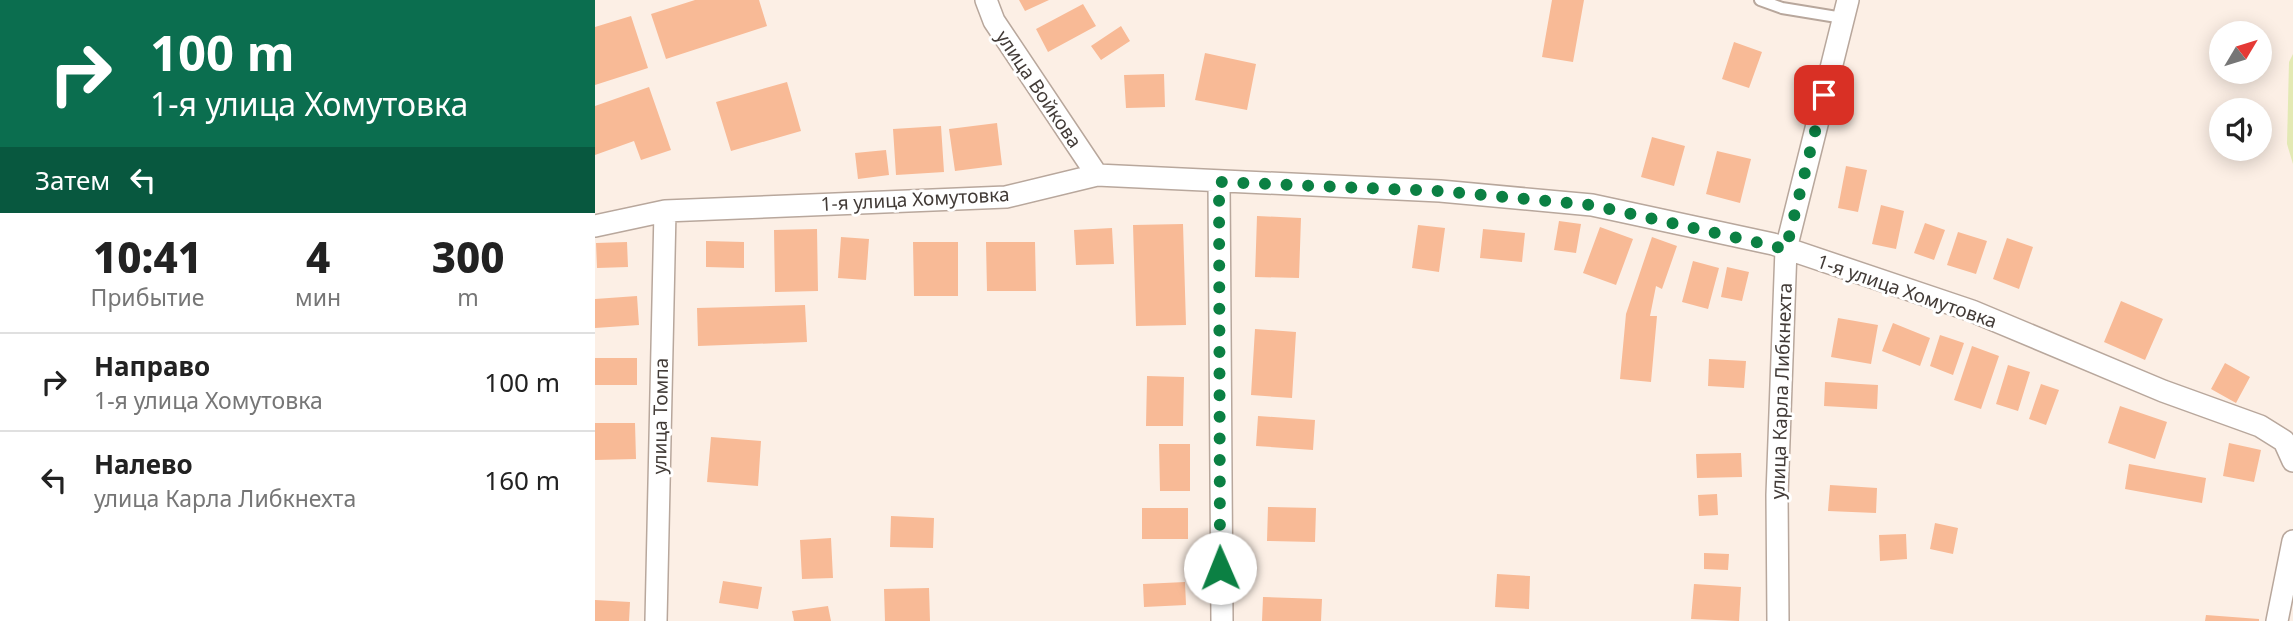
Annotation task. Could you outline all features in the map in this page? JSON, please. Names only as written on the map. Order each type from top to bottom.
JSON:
[{"type":"street","name":"улица Войкова","points":[[986,0],[994,21],[1097,175]]},
{"type":"street","name":"улица Карла Либкнехта","points":[[1777,621],[1777,495],[1786,249],[1846,9]]},
{"type":"street","name":"1-я улица Хомутовка","points":[[595,226],[665,211],[1006,197],[1097,175],[1440,191],[1592,205],[1786,249],[1972,311],[2163,390],[2260,426],[2288,451]]},
{"type":"street","points":[[1219,182],[1221,621]]},
{"type":"street","name":"улица Томпа","points":[[656,621],[665,211]]},
{"type":"street","points":[[2277,621],[2293,541]]},
{"type":"lane","points":[[1760,0],[1781,8],[1846,9]]},
{"type":"green space","points":[[2293,54],[2293,164],[2287,144],[2289,62]]},
{"type":"building","points":[[695,0],[759,0],[767,26],[666,59],[651,14]]},
{"type":"building","points":[[1019,0],[1049,0],[1025,11]]},
{"type":"building","points":[[1552,0],[1584,0],[1573,62],[1542,57]]},
{"type":"building","points":[[1083,4],[1096,26],[1048,52],[1036,29]]},
{"type":"building","points":[[631,16],[648,68],[595,85],[595,27]]},
{"type":"building","points":[[1121,26],[1130,41],[1101,60],[1091,46]]},
{"type":"building","points":[[1734,42],[1762,52],[1749,88],[1722,79]]},
{"type":"building","points":[[1205,53],[1256,64],[1247,110],[1195,100]]},
{"type":"building","points":[[1164,74],[1165,107],[1126,108],[1124,75]]},
{"type":"building","points":[[787,82],[801,131],[731,151],[716,102]]},
{"type":"building","points":[[649,87],[671,150],[641,160],[634,141],[595,155],[595,106]]},
{"type":"building","points":[[997,123],[1002,165],[955,171],[949,129]]},
{"type":"building","points":[[941,126],[944,172],[896,175],[893,129]]},
{"type":"building","points":[[1652,137],[1685,146],[1674,186],[1641,177]]},
{"type":"building","points":[[886,150],[889,175],[858,179],[855,153]]},
{"type":"building","points":[[1717,151],[1751,159],[1740,203],[1706,194]]},
{"type":"building","points":[[1846,166],[1867,170],[1858,212],[1838,208]]},
{"type":"building","points":[[1881,205],[1904,211],[1896,249],[1872,244]]},
{"type":"building","points":[[1257,216],[1301,218],[1299,278],[1255,277]]},
{"type":"building","points":[[1559,221],[1581,224],[1576,253],[1554,250]]},
{"type":"building","points":[[1925,223],[1945,230],[1934,260],[1914,253]]},
{"type":"building","points":[[1183,224],[1186,325],[1136,326],[1133,225]]},
{"type":"building","points":[[1418,225],[1445,228],[1439,272],[1412,268]]},
{"type":"building","points":[[1600,227],[1633,239],[1616,285],[1583,273]]},
{"type":"building","points":[[1112,228],[1114,264],[1076,265],[1074,230]]},
{"type":"building","points":[[817,229],[818,291],[775,292],[774,230]]},
{"type":"building","points":[[1483,229],[1525,233],[1522,262],[1480,258]]},
{"type":"building","points":[[1958,232],[1987,241],[1976,274],[1947,265]]},
{"type":"building","points":[[841,237],[869,239],[866,280],[838,278]]},
{"type":"building","points":[[1652,237],[1677,246],[1662,289],[1656,286],[1650,316],[1657,316],[1651,382],[1620,379],[1626,314]]},
{"type":"building","points":[[2007,238],[2033,247],[2019,289],[1993,279]]},
{"type":"building","points":[[706,241],[744,242],[744,268],[706,267]]},
{"type":"building","points":[[627,242],[628,267],[597,268],[596,243]]},
{"type":"building","points":[[913,242],[958,242],[958,296],[914,296]]},
{"type":"building","points":[[986,242],[1035,242],[1036,291],[987,291]]},
{"type":"building","points":[[1693,261],[1719,268],[1708,309],[1682,302]]},
{"type":"building","points":[[1727,267],[1749,272],[1742,301],[1721,297]]},
{"type":"building","points":[[637,296],[639,325],[595,328],[595,299]]},
{"type":"building","points":[[2121,301],[2163,319],[2145,360],[2104,342]]},
{"type":"building","points":[[805,305],[807,342],[698,346],[697,308]]},
{"type":"building","points":[[1838,318],[1878,325],[1871,364],[1831,357]]},
{"type":"building","points":[[1893,323],[1930,338],[1920,366],[1882,351]]},
{"type":"building","points":[[1255,329],[1296,332],[1292,398],[1251,395]]},
{"type":"building","points":[[1940,335],[1964,343],[1953,375],[1930,366]]},
{"type":"building","points":[[1972,346],[1999,356],[1981,409],[1954,400]]},
{"type":"building","points":[[595,358],[637,358],[637,385],[595,385]]},
{"type":"building","points":[[1709,359],[1746,361],[1744,388],[1708,386]]},
{"type":"building","points":[[2225,363],[2250,377],[2236,403],[2211,389]]},
{"type":"building","points":[[2008,365],[2030,372],[2018,411],[1996,404]]},
{"type":"building","points":[[1147,376],[1184,377],[1183,426],[1146,426]]},
{"type":"building","points":[[1825,382],[1878,385],[1877,409],[1824,406]]},
{"type":"building","points":[[2041,384],[2059,390],[2046,425],[2029,419]]},
{"type":"building","points":[[2120,406],[2167,422],[2155,459],[2108,443]]},
{"type":"building","points":[[1258,416],[1315,420],[1313,450],[1256,446]]},
{"type":"building","points":[[595,423],[635,423],[636,459],[595,460]]},
{"type":"building","points":[[711,437],[761,441],[758,486],[707,482]]},
{"type":"building","points":[[2229,443],[2261,450],[2254,482],[2223,476]]},
{"type":"building","points":[[1159,444],[1190,444],[1190,491],[1160,491]]},
{"type":"building","points":[[1741,453],[1742,477],[1697,478],[1696,454]]},
{"type":"building","points":[[2129,464],[2206,478],[2202,503],[2125,489]]},
{"type":"building","points":[[1830,485],[1877,488],[1876,513],[1828,511]]},
{"type":"building","points":[[1717,494],[1718,515],[1699,516],[1698,495]]},
{"type":"building","points":[[1268,507],[1316,508],[1315,542],[1267,541]]},
{"type":"building","points":[[1142,508],[1188,508],[1188,539],[1142,539]]},
{"type":"building","points":[[891,516],[934,518],[933,548],[890,547]]},
{"type":"building","points":[[1935,523],[1958,528],[1953,554],[1930,549]]},
{"type":"building","points":[[1906,534],[1907,559],[1880,561],[1879,535]]},
{"type":"building","points":[[831,538],[833,578],[802,579],[800,540]]},
{"type":"building","points":[[1704,553],[1729,554],[1728,570],[1704,569]]},
{"type":"building","points":[[1497,574],[1530,576],[1529,609],[1495,607]]},
{"type":"building","points":[[723,581],[762,587],[758,609],[719,603]]},
{"type":"building","points":[[1185,582],[1186,605],[1144,607],[1143,584]]},
{"type":"building","points":[[1694,584],[1741,587],[1739,621],[1691,619]]},
{"type":"building","points":[[929,588],[930,621],[885,621],[884,589]]},
{"type":"building","points":[[1263,597],[1322,599],[1321,621],[1262,621]]},
{"type":"building","points":[[595,600],[630,602],[629,621],[595,621]]},
{"type":"building","points":[[828,606],[831,621],[794,621],[792,611]]},
{"type":"building","points":[[2206,615],[2259,619],[2259,621],[2205,621]]},
{"type":"route","points":[[1220,568],[1219,182],[1440,191],[1592,205],[1786,249],[1824,95]]}]
